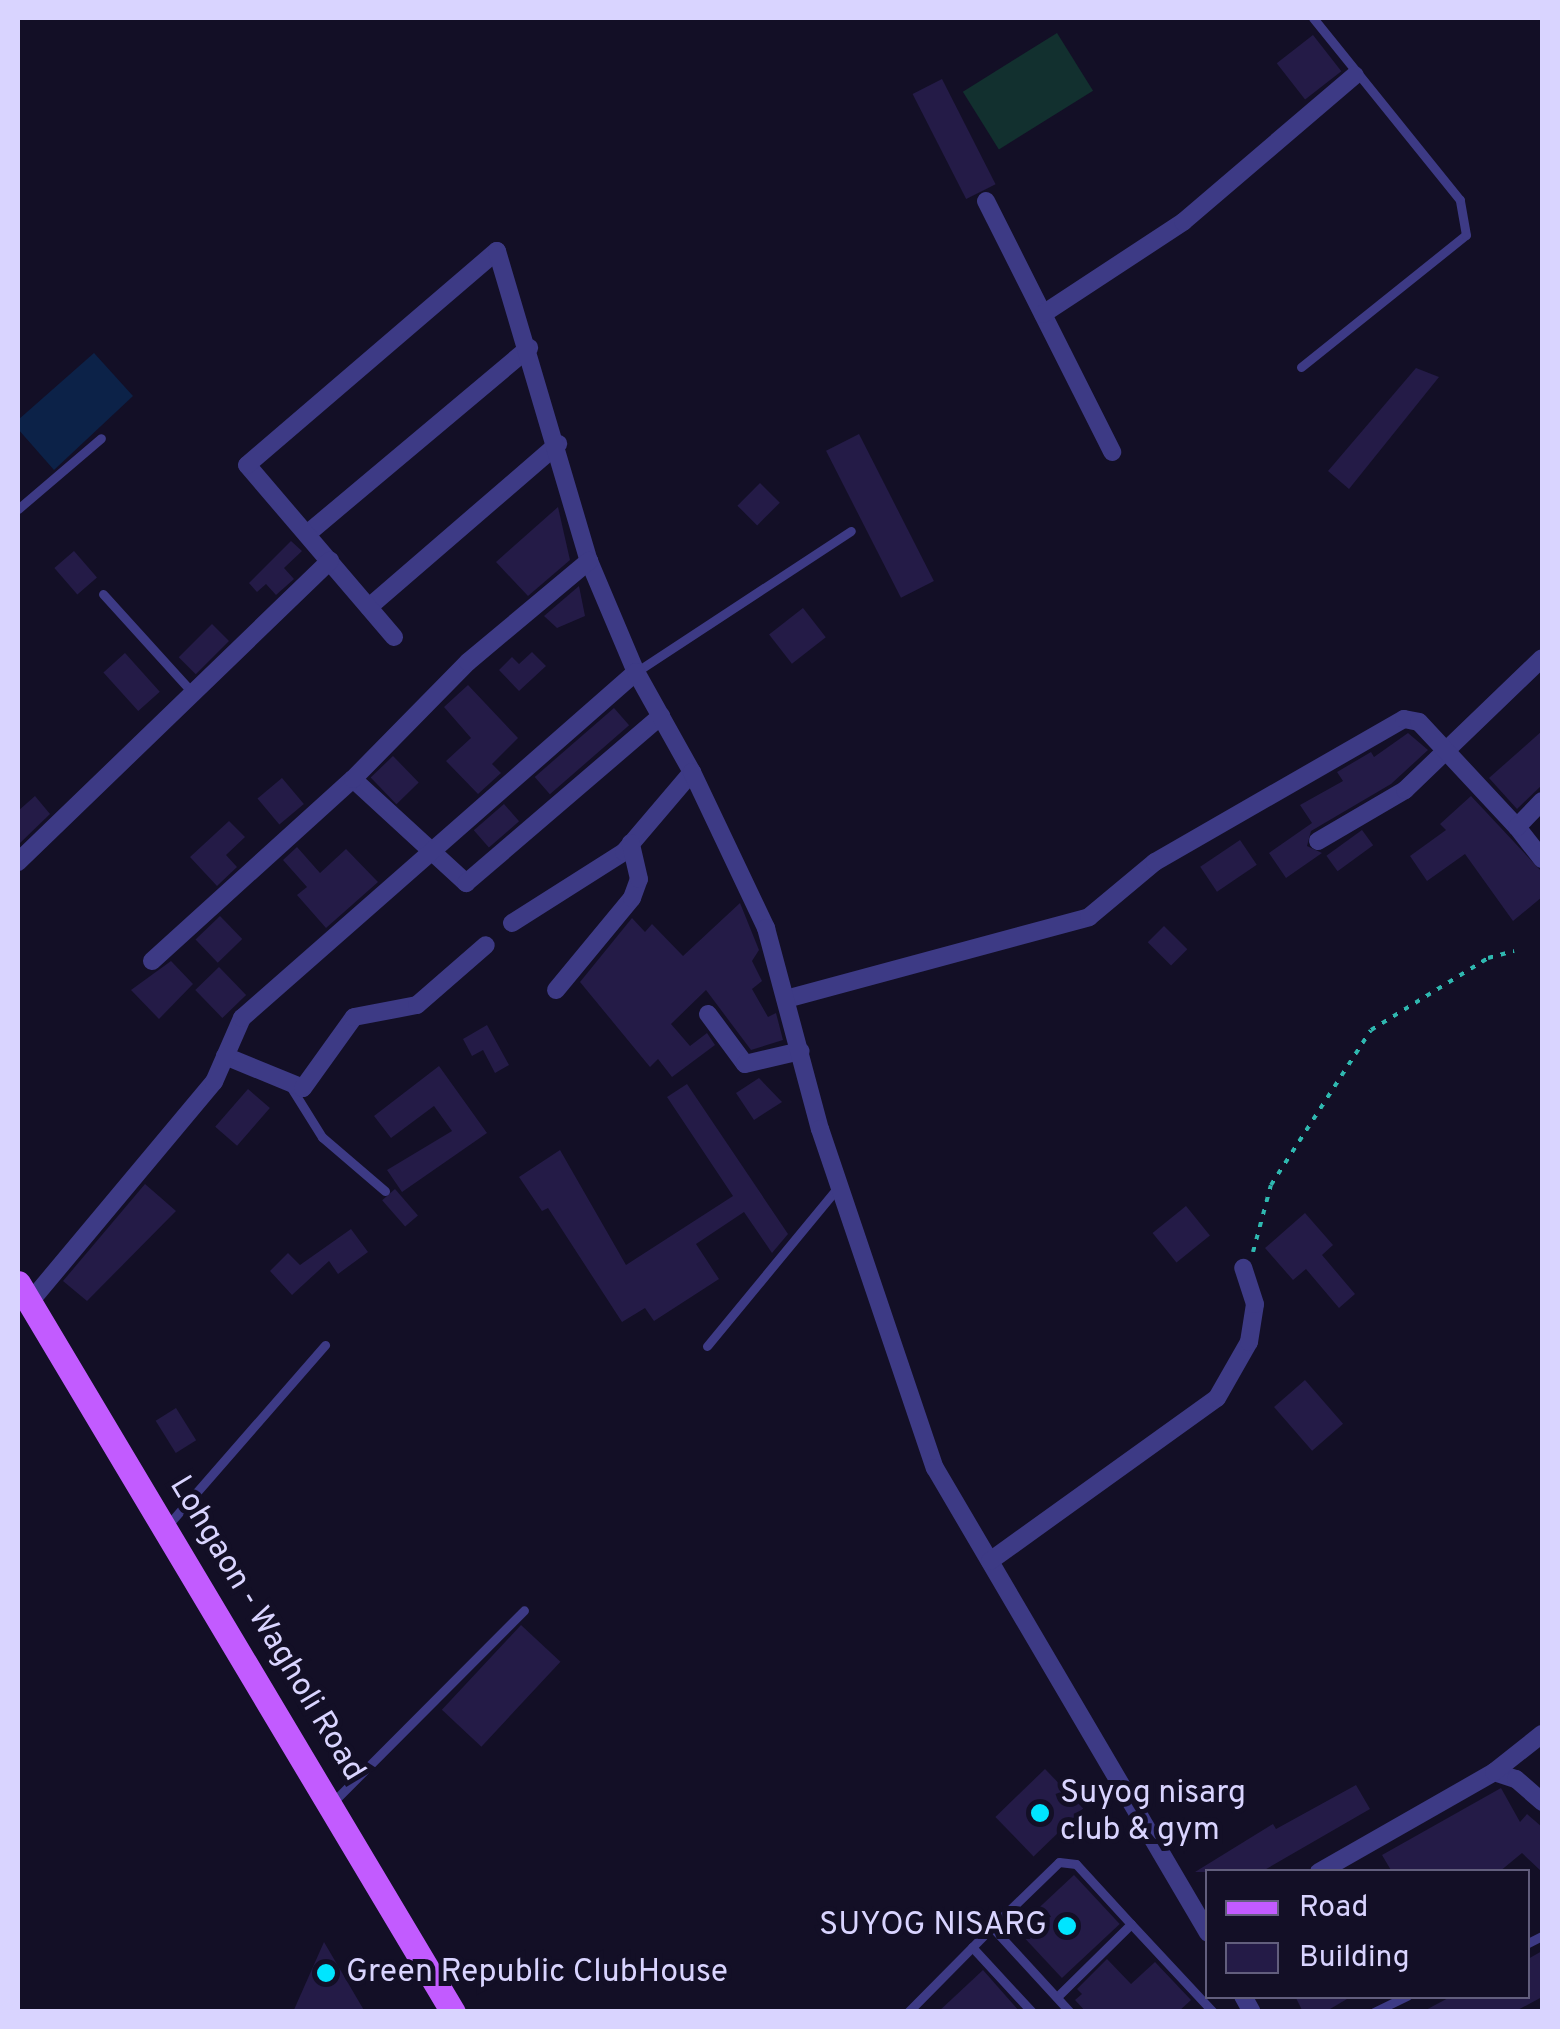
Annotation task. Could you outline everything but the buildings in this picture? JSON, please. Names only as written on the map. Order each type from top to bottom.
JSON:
[{"type":"main road","name":"Lohgaon - Wagholi Road","points":[[23,1293],[168,1525],[453,2012]]},
{"type":"street","points":[[1043,314],[1183,222],[1355,75]]},
{"type":"street","points":[[986,201],[1112,452]]},
{"type":"street","points":[[394,637],[247,465],[489,252],[502,256],[589,561],[636,672],[692,772],[766,928],[838,1186],[935,1468],[1205,1929]]},
{"type":"street","points":[[307,534],[529,348]]},
{"type":"street","points":[[369,608],[558,444]]},
{"type":"street","points":[[18,862],[330,561]]},
{"type":"street","points":[[152,961],[353,779],[468,662],[589,561]]},
{"type":"street","points":[[1318,841],[1392,799],[1447,754],[1542,658]]},
{"type":"street","points":[[23,1293],[214,1082],[242,1018],[636,672]]},
{"type":"street","points":[[353,779],[454,877],[475,880],[662,716]]},
{"type":"street","points":[[786,998],[1089,917],[1155,862],[1404,719],[1419,722],[1542,859]]},
{"type":"street","points":[[512,922],[610,864],[692,772]]},
{"type":"street","points":[[1517,827],[1542,802]]},
{"type":"street","points":[[556,990],[632,898],[638,879],[631,843]]},
{"type":"street","points":[[225,1056],[292,1089],[312,1081],[354,1017],[416,1005],[486,945]]},
{"type":"street","points":[[708,1014],[745,1064],[801,1051]]},
{"type":"street","points":[[990,1561],[1217,1398],[1250,1342],[1255,1304],[1242,1268]]},
{"type":"street","points":[[1324,1869],[1494,1772],[1542,1734]]},
{"type":"street","points":[[1494,1772],[1516,1780],[1542,1802]]},
{"type":"lane","points":[[1301,367],[1466,235],[1460,200],[1355,75],[1313,18]]},
{"type":"lane","points":[[18,508],[101,438]]},
{"type":"lane","points":[[636,672],[851,531]]},
{"type":"lane","points":[[104,594],[193,693]]},
{"type":"lane","points":[[292,1089],[322,1137],[385,1191]]},
{"type":"lane","points":[[706,1346],[838,1186]]},
{"type":"lane","points":[[168,1525],[325,1344]]},
{"type":"lane","points":[[332,1803],[524,1610]]},
{"type":"lane","points":[[908,2012],[992,1927],[1067,1860],[1213,2012]]},
{"type":"lane","points":[[1057,1997],[1132,1924]]},
{"type":"lane","points":[[992,1927],[1070,2012]]},
{"type":"lane","points":[[972,1948],[1032,2012]]},
{"type":"lane","points":[[1374,2012],[1401,1999]]},
{"type":"path","points":[[1242,1268],[1253,1255],[1270,1185],[1371,1030],[1488,958],[1514,950]]},
{"type":"green space","points":[[1057,33],[1093,91],[999,149],[963,92]]},
{"type":"water","points":[[94,353],[133,396],[54,470],[18,429],[18,420]]},
{"type":"place","name":"Suyog nisarg club & gym","points":[[1040,1813]]},
{"type":"place","name":"SUYOG NISARG","points":[[1067,1926]]},
{"type":"place","name":"Green Republic ClubHouse","points":[[326,1973]]}]
